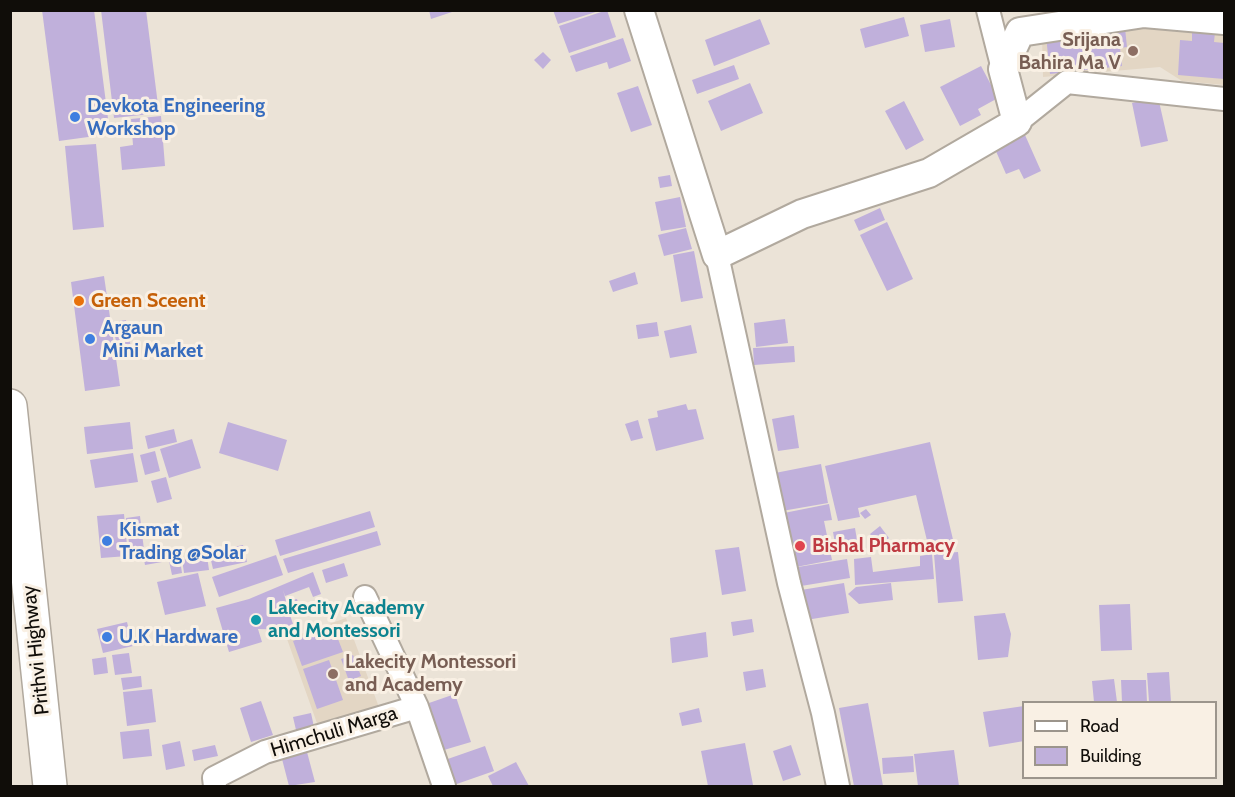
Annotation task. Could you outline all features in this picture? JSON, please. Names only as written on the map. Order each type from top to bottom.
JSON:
[{"type":"highway","name":"Prithvi Highway","points":[[10,406],[15,494],[50,786]]},
{"type":"main road","points":[[639,10],[717,255],[802,214],[929,173],[1017,122],[1003,69],[1020,32],[1144,13],[1224,20]]},
{"type":"street","points":[[988,10],[1003,69]]},
{"type":"street","points":[[1017,122],[1067,82],[1224,99]]},
{"type":"street","points":[[717,255],[789,583],[823,713],[838,786]]},
{"type":"street","name":"Himchuli Marga","points":[[215,786],[214,778],[265,752],[417,707],[365,597]]},
{"type":"street","points":[[417,707],[444,786]]},
{"type":"shaded area","name":"Srijana Bahira Ma V","points":[[1130,25],[1224,29],[1224,85],[1182,81],[1160,67],[1043,77],[1042,36]]},
{"type":"shaded area","name":"Lakecity Montessori and Academy","points":[[346,618],[380,710],[318,726],[287,639]]},
{"type":"building","points":[[42,10],[94,10],[110,134],[59,141]]},
{"type":"building","points":[[101,10],[146,10],[159,113],[114,118]]},
{"type":"building","points":[[429,10],[455,10],[455,11],[431,19]]},
{"type":"building","points":[[553,10],[599,10],[599,11],[558,24]]},
{"type":"building","points":[[607,10],[616,37],[569,53],[559,26]]},
{"type":"building","points":[[904,17],[909,36],[865,48],[860,29]]},
{"type":"building","points":[[760,19],[770,44],[714,66],[705,40]]},
{"type":"building","points":[[950,19],[955,47],[925,52],[920,25]]},
{"type":"building","points":[[1125,28],[1127,47],[1120,48],[1122,66],[1050,74],[1046,36]]},
{"type":"building","points":[[1192,30],[1215,32],[1214,42],[1224,43],[1224,79],[1178,75],[1180,40],[1192,41]]},
{"type":"building","points":[[623,38],[631,61],[609,69],[607,62],[576,72],[570,56]]},
{"type":"building","points":[[543,52],[551,60],[543,69],[534,60]]},
{"type":"building","points":[[734,65],[739,79],[697,94],[692,80]]},
{"type":"building","points":[[981,66],[998,98],[978,109],[981,115],[960,126],[940,87]]},
{"type":"building","points":[[750,83],[763,113],[721,131],[708,101]]},
{"type":"building","points":[[638,86],[652,125],[631,132],[617,93]]},
{"type":"building","points":[[1158,97],[1168,141],[1141,147],[1132,103]]},
{"type":"building","points":[[904,101],[924,140],[906,150],[885,111]]},
{"type":"building","points":[[161,116],[165,166],[122,170],[120,147],[133,145],[131,119]]},
{"type":"building","points":[[1025,135],[1041,171],[1024,179],[1019,169],[1006,174],[995,149]]},
{"type":"building","points":[[96,144],[104,227],[73,230],[65,146]]},
{"type":"building","points":[[670,175],[672,186],[660,188],[658,177]]},
{"type":"building","points":[[680,197],[686,227],[661,231],[655,202]]},
{"type":"building","points":[[880,208],[885,220],[859,231],[854,220]]},
{"type":"building","points":[[887,222],[913,279],[887,291],[860,235]]},
{"type":"building","points":[[686,228],[692,249],[664,256],[658,235]]},
{"type":"building","points":[[694,251],[703,298],[681,302],[673,255]]},
{"type":"building","points":[[635,272],[638,284],[613,292],[609,281]]},
{"type":"building","points":[[104,276],[120,386],[85,391],[71,282]]},
{"type":"building","points":[[785,319],[788,343],[756,347],[754,323]]},
{"type":"building","points":[[126,320],[132,353],[119,355],[112,322]]},
{"type":"building","points":[[657,322],[659,336],[638,339],[636,325]]},
{"type":"building","points":[[691,325],[697,353],[670,358],[664,331]]},
{"type":"building","points":[[794,346],[795,362],[754,365],[753,348]]},
{"type":"building","points":[[686,404],[688,410],[696,409],[704,439],[656,451],[648,419],[658,417],[657,411]]},
{"type":"building","points":[[794,415],[799,448],[778,451],[772,419]]},
{"type":"building","points":[[638,420],[643,438],[631,441],[625,424]]},
{"type":"building","points":[[130,422],[133,449],[87,454],[84,427]]},
{"type":"building","points":[[228,422],[287,440],[278,471],[219,453]]},
{"type":"building","points":[[174,429],[177,442],[148,449],[145,436]]},
{"type":"building","points":[[192,439],[201,468],[169,478],[160,449]]},
{"type":"building","points":[[930,442],[955,548],[930,553],[916,495],[858,508],[860,517],[838,521],[825,466]]},
{"type":"building","points":[[155,451],[160,471],[145,475],[140,455]]},
{"type":"building","points":[[133,453],[138,482],[95,488],[90,460]]},
{"type":"building","points":[[821,464],[828,503],[782,511],[775,473]]},
{"type":"building","points":[[166,477],[172,499],[157,503],[151,481]]},
{"type":"building","points":[[829,504],[832,520],[824,521],[832,560],[796,567],[784,513]]},
{"type":"building","points":[[866,509],[871,515],[865,519],[860,513]]},
{"type":"building","points":[[370,511],[375,527],[280,556],[275,540]]},
{"type":"building","points":[[124,514],[128,556],[101,558],[97,516]]},
{"type":"building","points":[[140,516],[144,550],[130,551],[126,518]]},
{"type":"building","points":[[880,526],[889,538],[880,546],[870,534]]},
{"type":"building","points":[[855,528],[858,546],[836,549],[833,532]]},
{"type":"building","points":[[377,531],[381,545],[288,573],[283,559]]},
{"type":"building","points":[[243,545],[247,562],[213,569],[209,552]]},
{"type":"building","points":[[739,547],[746,591],[722,595],[715,550]]},
{"type":"building","points":[[161,552],[162,562],[145,565],[143,554]]},
{"type":"building","points":[[958,552],[963,601],[938,603],[934,554]]},
{"type":"building","points":[[932,554],[934,579],[855,585],[854,559],[871,557],[873,572],[920,566],[920,556]]},
{"type":"building","points":[[276,555],[283,575],[219,597],[212,577]]},
{"type":"building","points":[[207,556],[209,570],[184,573],[182,559]]},
{"type":"building","points":[[847,559],[850,578],[801,586],[798,567]]},
{"type":"building","points":[[180,560],[182,573],[172,575],[169,561]]},
{"type":"building","points":[[344,563],[348,576],[326,583],[322,570]]},
{"type":"building","name":"Lakecity Academy and Montessori","points":[[313,572],[321,594],[313,597],[309,587],[285,596],[283,590],[286,601],[297,599],[300,609],[289,612],[295,630],[258,629],[262,642],[229,652],[216,608],[249,599]]},
{"type":"building","points":[[198,573],[206,606],[165,615],[157,582]]},
{"type":"building","points":[[844,583],[849,613],[806,620],[801,590]]},
{"type":"building","points":[[891,583],[893,600],[859,604],[848,594],[856,587]]},
{"type":"building","points":[[1130,604],[1132,650],[1101,651],[1099,605]]},
{"type":"building","points":[[1005,613],[1011,634],[1008,657],[978,660],[974,616]]},
{"type":"building","points":[[752,619],[754,632],[733,636],[731,622]]},
{"type":"building","points":[[127,622],[133,646],[103,653],[97,629]]},
{"type":"building","points":[[333,626],[343,652],[302,666],[293,641]]},
{"type":"building","points":[[706,632],[708,657],[672,663],[670,638]]},
{"type":"building","points":[[129,653],[132,673],[115,675],[112,655]]},
{"type":"building","points":[[353,655],[361,676],[349,681],[341,659]]},
{"type":"building","points":[[106,657],[108,673],[94,675],[92,659]]},
{"type":"building","points":[[329,660],[343,700],[317,709],[303,669]]},
{"type":"building","points":[[763,669],[766,687],[746,691],[743,672]]},
{"type":"building","points":[[1169,672],[1171,701],[1149,701],[1147,673]]},
{"type":"building","points":[[141,676],[142,687],[123,690],[121,678]]},
{"type":"building","points":[[1114,679],[1117,701],[1094,701],[1092,681]]},
{"type":"building","points":[[1121,680],[1146,680],[1147,701],[1122,701]]},
{"type":"building","points":[[152,689],[156,722],[127,726],[123,692]]},
{"type":"building","points":[[455,694],[471,742],[444,750],[429,703]]},
{"type":"building","points":[[261,701],[273,735],[251,742],[240,708]]},
{"type":"building","points":[[868,703],[883,786],[854,786],[839,708]]},
{"type":"building","points":[[1022,706],[1022,741],[989,747],[983,712]]},
{"type":"building","points":[[699,708],[702,722],[682,726],[679,713]]},
{"type":"building","points":[[311,713],[314,727],[296,730],[293,717]]},
{"type":"building","points":[[149,729],[152,756],[123,759],[120,732]]},
{"type":"building","points":[[180,741],[185,766],[166,770],[162,745]]},
{"type":"building","points":[[745,743],[753,785],[708,786],[701,751]]},
{"type":"building","points":[[215,745],[218,756],[194,761],[192,750]]},
{"type":"building","points":[[791,745],[801,775],[783,781],[773,751]]},
{"type":"building","points":[[485,746],[494,771],[451,786],[442,761]]},
{"type":"building","points":[[954,750],[959,786],[918,786],[914,754]]},
{"type":"building","points":[[307,752],[315,782],[289,786],[282,759]]},
{"type":"building","points":[[913,756],[914,772],[883,774],[882,758]]},
{"type":"building","points":[[516,762],[529,786],[493,786],[488,776]]},
{"type":"place","name":"Srijana Bahira Ma V","points":[[1133,51]]},
{"type":"place","name":"Devkota Engineering Workshop","points":[[75,117]]},
{"type":"place","name":"Green Sceent","points":[[79,301]]},
{"type":"place","name":"Argaun Mini Market","points":[[90,339]]},
{"type":"place","name":"Kismat Trading @Solar","points":[[107,541]]},
{"type":"place","name":"Bishal Pharmacy","points":[[800,546]]},
{"type":"place","name":"Lakecity Academy and Montessori","points":[[256,620]]},
{"type":"place","name":"U.K Hardware","points":[[107,637]]},
{"type":"place","name":"Lakecity Montessori and Academy","points":[[333,674]]}]
